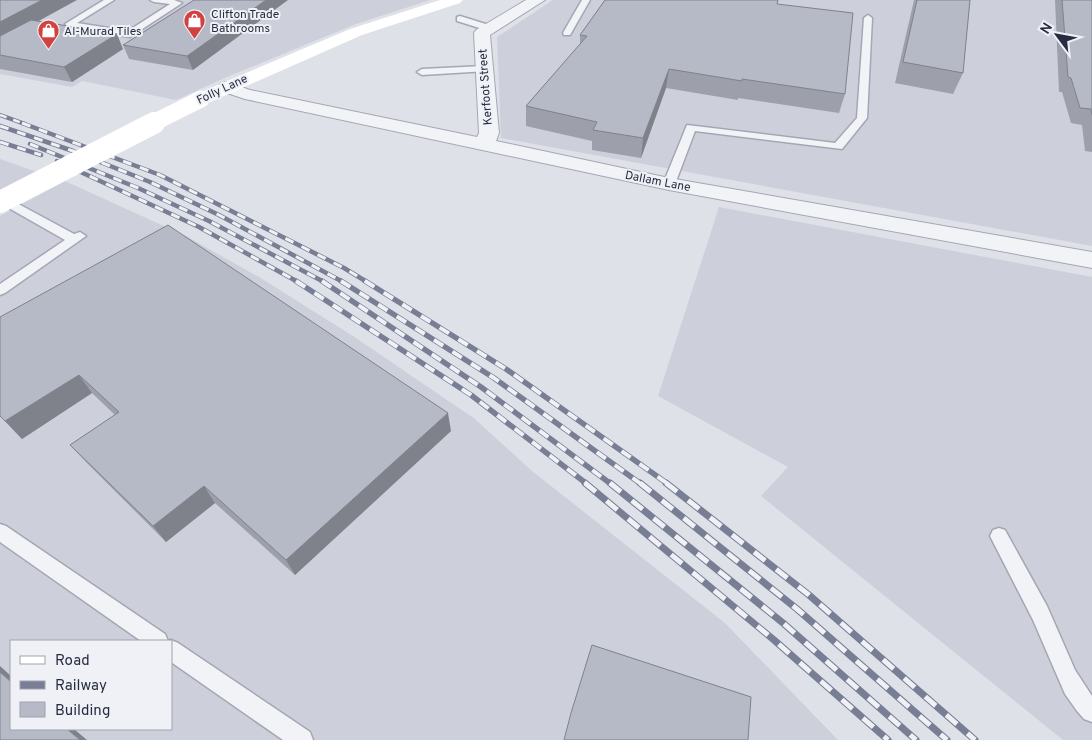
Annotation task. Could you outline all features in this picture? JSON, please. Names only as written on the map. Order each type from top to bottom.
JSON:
[{"type":"street","name":"Folly Lane","points":[[0,202],[201,98],[356,32],[455,0]]},
{"type":"street","name":"Kerfoot Street","points":[[484,144],[489,132],[482,34],[536,0]]},
{"type":"street","name":"Dallam Lane","points":[[227,87],[246,94],[669,184],[1092,260]]},
{"type":"lane","points":[[110,0],[69,24],[130,34],[178,4],[154,0]]},
{"type":"lane","points":[[567,33],[585,2],[573,0]]},
{"type":"lane","points":[[669,184],[691,127],[838,147],[862,118],[868,18]]},
{"type":"lane","points":[[460,19],[489,28]]},
{"type":"lane","points":[[422,72],[484,69]]},
{"type":"lane","points":[[0,198],[77,238],[0,290]]},
{"type":"lane","points":[[0,532],[157,640]]},
{"type":"lane","points":[[999,536],[1052,638],[1058,658],[1081,701],[1092,711]]},
{"type":"lane","points":[[172,651],[302,740]]},
{"type":"shaded area","points":[[0,0],[430,0],[356,24],[176,100],[82,81],[72,87],[0,74]]},
{"type":"shaded area","points":[[553,0],[1092,0],[1092,246],[501,138],[497,37]]},
{"type":"shaded area","points":[[0,159],[37,172],[0,191]]},
{"type":"shaded area","points":[[65,181],[188,237],[264,280],[356,338],[475,419],[532,471],[725,623],[838,740],[0,740],[0,216]]},
{"type":"shaded area","points":[[719,207],[1092,277],[1092,740],[1063,740],[761,496],[788,467],[658,396]]},
{"type":"building","points":[[0,0],[42,0],[0,22]]},
{"type":"building","points":[[194,0],[266,0],[187,56],[123,45]]},
{"type":"building","points":[[605,0],[778,0],[777,4],[853,13],[845,94],[742,79],[742,81],[669,69],[643,138],[593,130],[597,122],[526,106],[587,36],[580,35]]},
{"type":"building","points":[[917,0],[970,0],[963,73],[903,62]]},
{"type":"building","points":[[1062,0],[1092,0],[1092,115],[1091,109],[1080,108],[1071,78],[1068,77]]},
{"type":"building","points":[[31,20],[117,34],[64,67],[0,55],[0,36]]},
{"type":"building","points":[[168,225],[448,413],[286,560],[204,486],[153,526],[70,445],[119,412],[79,375],[5,421],[0,416],[0,317]]},
{"type":"building","points":[[592,645],[751,697],[748,740],[564,740]]},
{"type":"building","points":[[0,672],[10,681],[10,730],[68,730],[80,740],[0,740]]},
{"type":"railway","points":[[0,115],[25,124]]},
{"type":"railway","points":[[22,123],[160,175],[344,268],[367,282]]},
{"type":"railway","points":[[0,126],[73,151],[150,182],[219,215],[343,282]]},
{"type":"railway","points":[[0,142],[41,155]]},
{"type":"railway","points":[[30,144],[138,188],[209,221],[324,282]]},
{"type":"railway","points":[[57,161],[199,227],[298,282]]},
{"type":"railway","points":[[296,281],[471,395],[587,484]]},
{"type":"railway","points":[[322,281],[481,387],[611,484]]},
{"type":"railway","points":[[341,281],[494,378],[641,484]]},
{"type":"railway","points":[[365,281],[506,369],[668,484]]},
{"type":"railway","points":[[585,483],[774,640],[888,740]]},
{"type":"railway","points":[[610,483],[783,623],[916,740]]},
{"type":"railway","points":[[640,483],[797,609],[947,740]]},
{"type":"railway","points":[[666,483],[809,595],[975,740]]},
{"type":"place","name":"Clifton Trade Bathrooms","points":[[195,40]]},
{"type":"place","name":"Al-Murad Tiles","points":[[48,50]]}]
